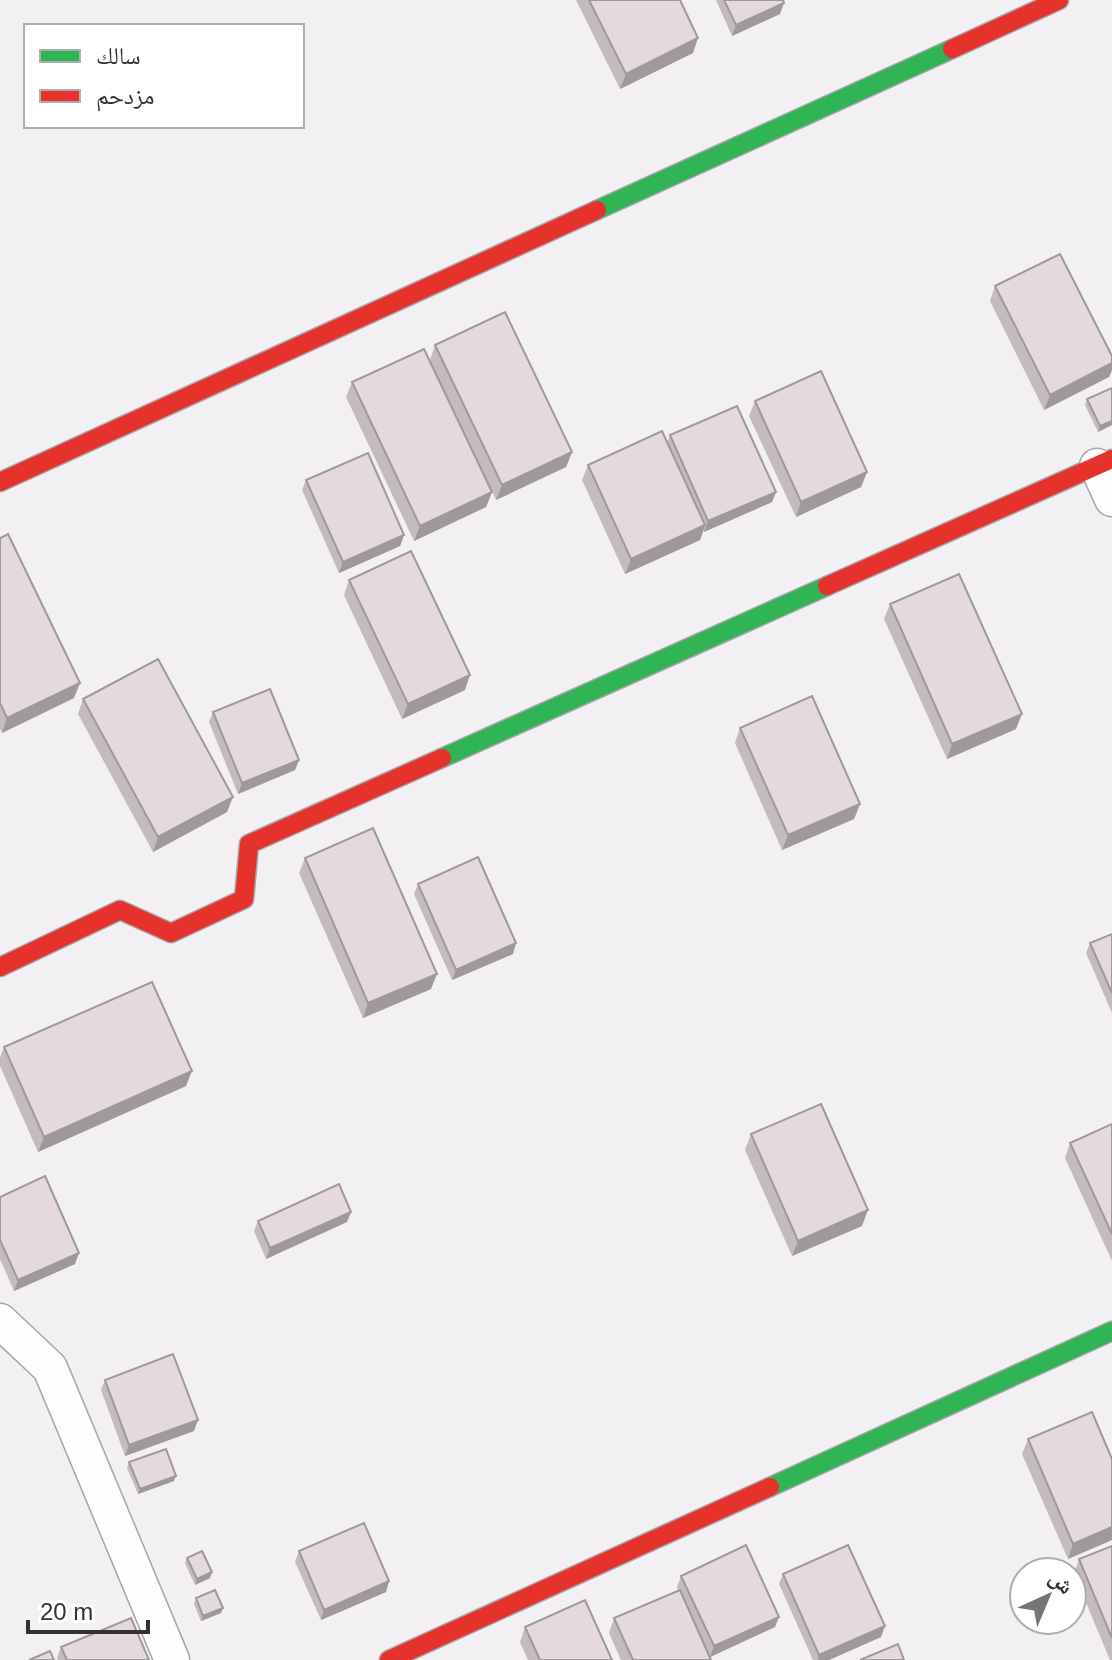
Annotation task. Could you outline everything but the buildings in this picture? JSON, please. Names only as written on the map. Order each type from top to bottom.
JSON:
[{"type":"street","points":[[0,482],[1059,0]]},
{"type":"street","points":[[0,967],[120,910],[171,933],[244,899],[249,844],[1104,462],[1112,499]]},
{"type":"street","points":[[0,1321],[50,1368],[172,1660]]},
{"type":"street","points":[[389,1660],[1112,1331]]},
{"type":"traffic: fast","points":[[597,210],[952,49]]},
{"type":"traffic: fast","points":[[442,758],[827,586]]},
{"type":"traffic: fast","points":[[770,1487],[1112,1331]]},
{"type":"traffic: jam","points":[[952,49],[1059,0]]},
{"type":"traffic: jam","points":[[0,482],[597,210]]},
{"type":"traffic: jam","points":[[827,586],[1112,459]]},
{"type":"traffic: jam","points":[[0,967],[120,910],[171,933],[244,899],[249,844],[442,758]]},
{"type":"traffic: jam","points":[[389,1660],[770,1487]]}]
